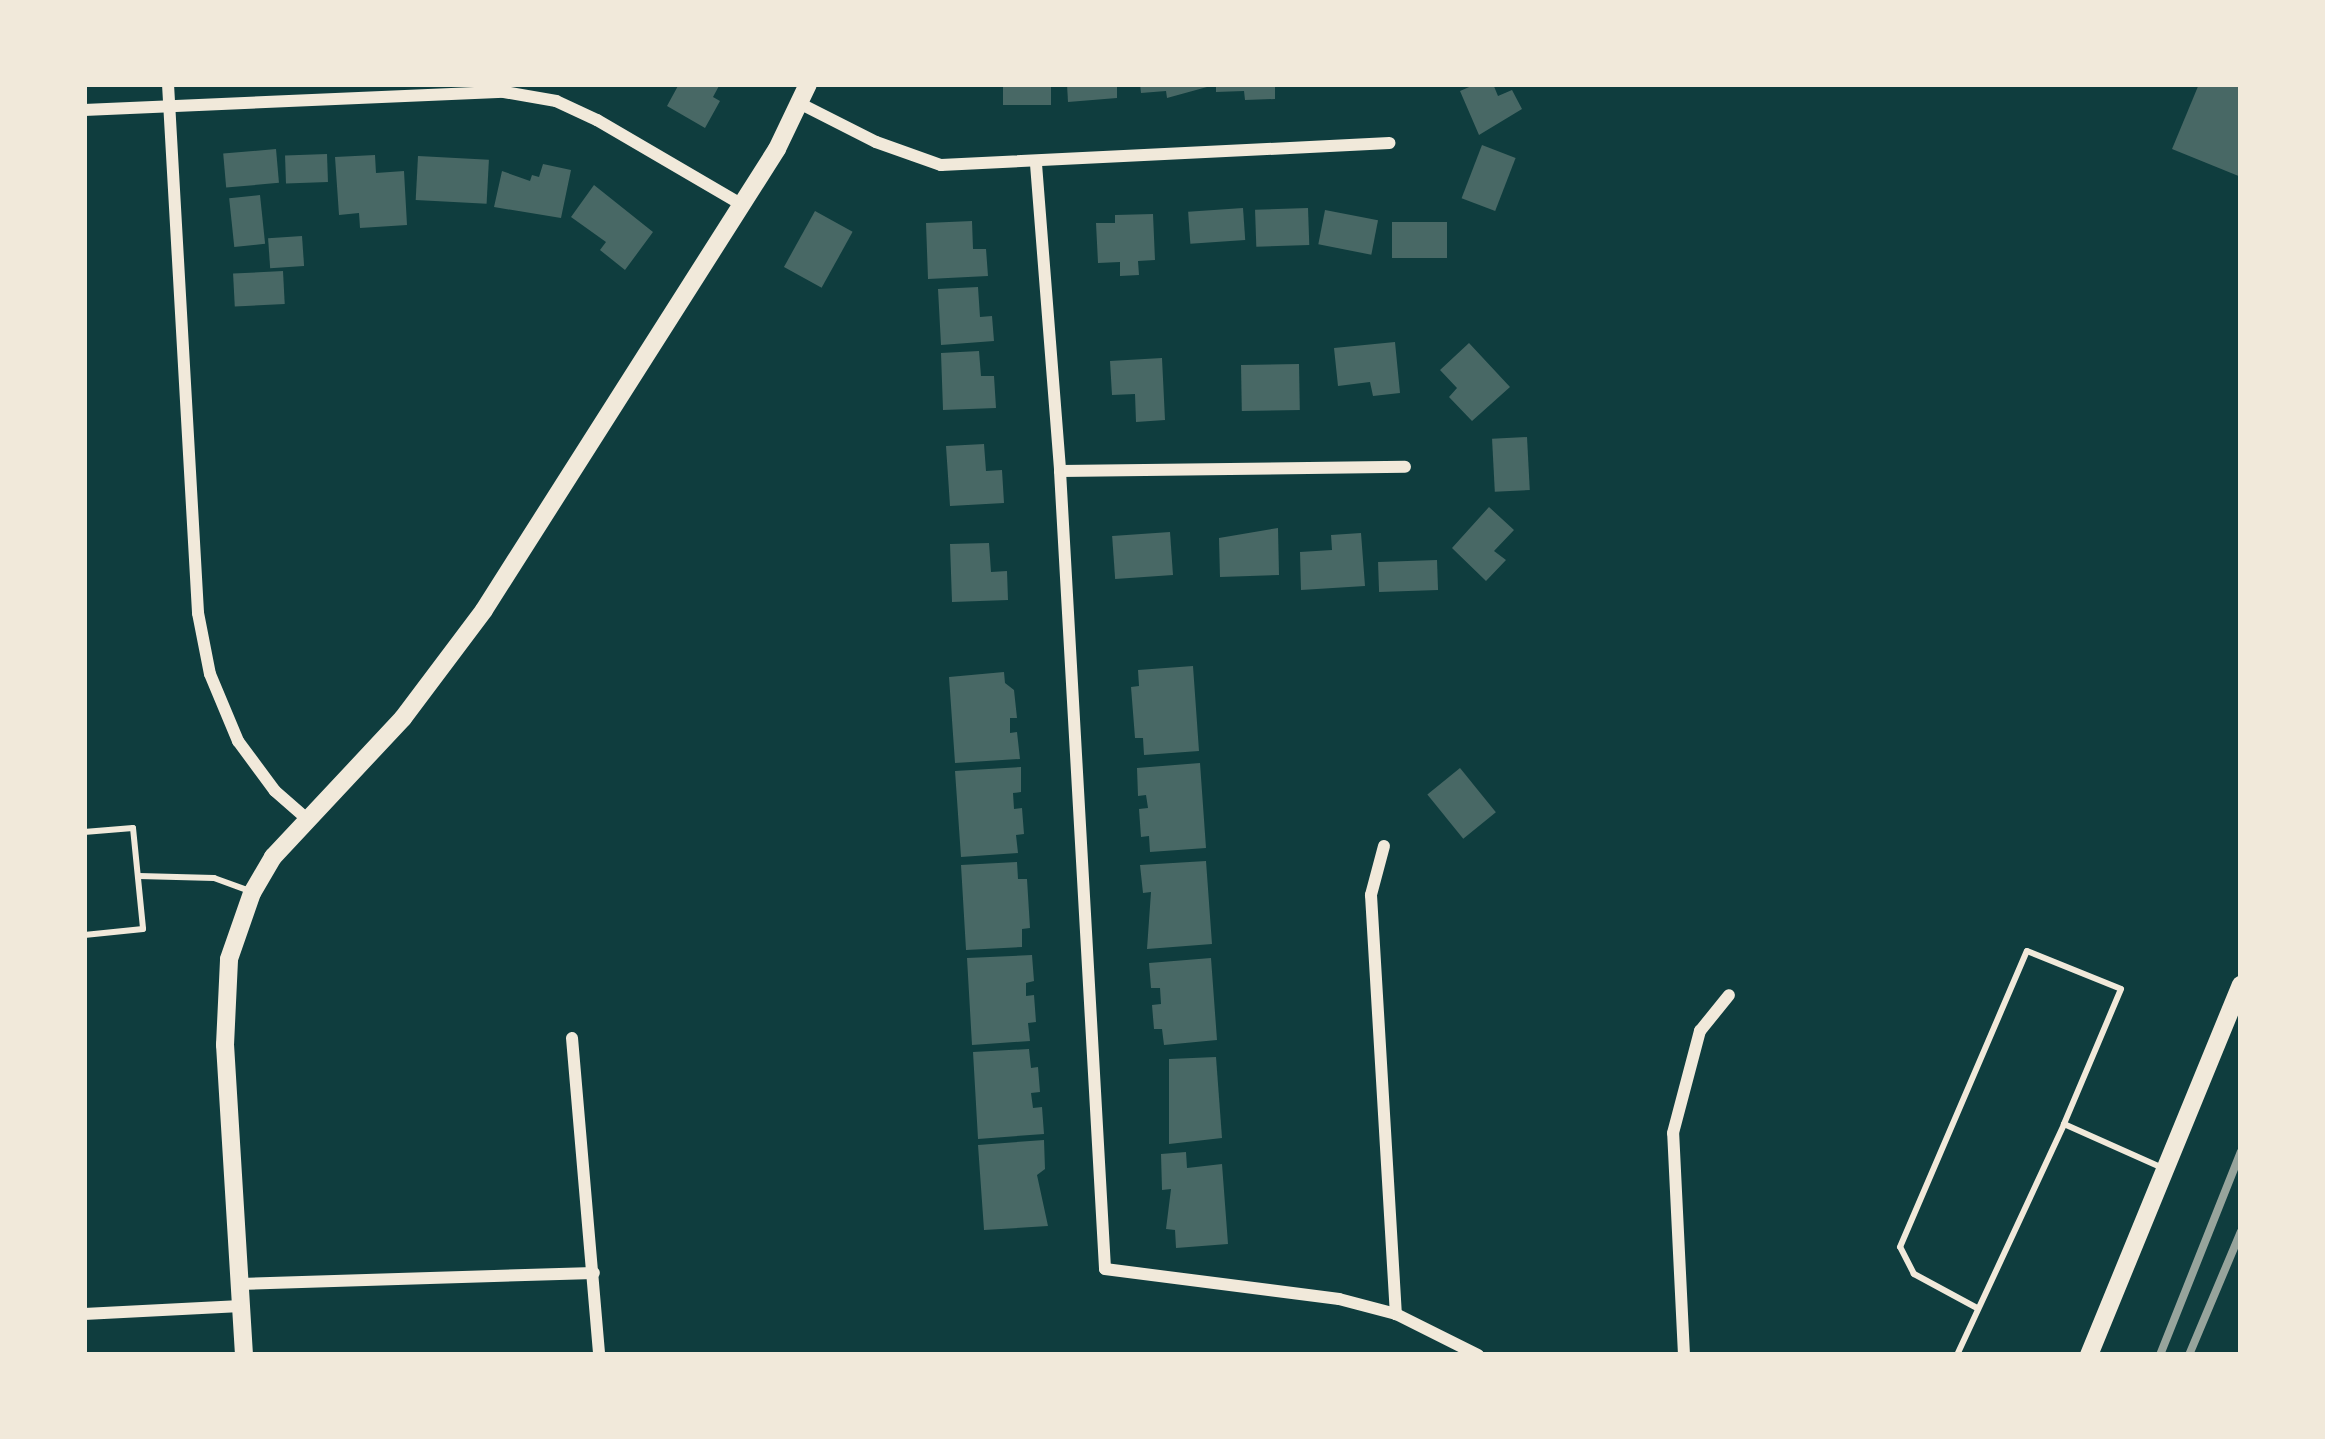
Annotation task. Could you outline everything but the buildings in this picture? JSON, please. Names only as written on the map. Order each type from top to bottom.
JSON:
[{"type":"main road","points":[[244,1355],[225,1045],[229,959],[253,892],[305,818],[403,718],[484,610],[741,204],[808,84]]},
{"type":"main road","points":[[2089,1355],[2241,985]]},
{"type":"street","points":[[168,84],[198,614],[206,654],[238,741],[275,790],[305,818]]},
{"type":"street","points":[[84,110],[470,87],[556,101],[741,204]]},
{"type":"street","points":[[799,103],[876,142],[941,166],[1389,143]]},
{"type":"street","points":[[1036,164],[1060,471],[1105,1269],[1339,1299],[1396,1314],[1478,1355]]},
{"type":"street","points":[[1060,471],[1405,467]]},
{"type":"street","points":[[1384,846],[1371,896],[1396,1314]]},
{"type":"street","points":[[1684,1355],[1673,1133],[1700,1031],[1729,994]]},
{"type":"street","points":[[572,1039],[599,1355]]},
{"type":"street","points":[[240,1284],[594,1274]]},
{"type":"street","points":[[84,1314],[241,1306]]},
{"type":"lane","points":[[84,832],[134,828],[143,929],[84,935]]},
{"type":"lane","points":[[138,876],[214,878],[253,892]]},
{"type":"lane","points":[[1957,1355],[2121,989],[2027,950],[1900,1247],[1914,1274],[1976,1308]]},
{"type":"lane","points":[[2064,1124],[2164,1168]]},
{"type":"railway","points":[[2160,1355],[2241,1151]]},
{"type":"railway","points":[[2189,1355],[2241,1231]]}]
